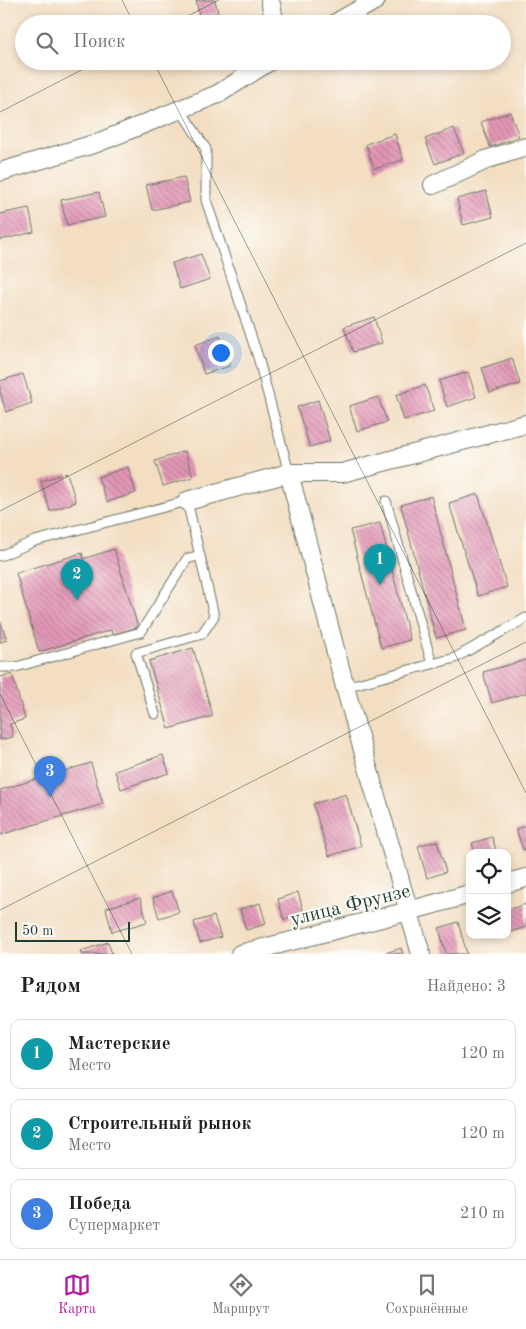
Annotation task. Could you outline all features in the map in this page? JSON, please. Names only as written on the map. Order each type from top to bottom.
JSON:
[{"type":"street","points":[[270,0],[273,15]]},
{"type":"street","points":[[350,15],[376,0]]},
{"type":"street","points":[[0,172],[97,143],[218,94],[256,70]]},
{"type":"street","points":[[433,185],[488,159],[526,147]]},
{"type":"street","points":[[187,501],[289,473],[342,473],[526,424]]},
{"type":"street","points":[[289,473],[345,686],[421,954]]},
{"type":"street","points":[[511,882],[526,878]]},
{"type":"street","name":"улица Фрунзе","points":[[240,954],[466,895]]},
{"type":"lane","points":[[180,109],[206,149],[206,200],[258,357],[289,473]]},
{"type":"lane","points":[[0,556],[35,541],[187,501],[214,616],[202,634],[136,653],[155,714]]},
{"type":"lane","points":[[386,501],[432,664]]},
{"type":"lane","points":[[0,667],[16,668],[141,632],[187,558],[200,555]]},
{"type":"lane","points":[[345,686],[454,658],[526,618]]},
{"type":"building","points":[[196,0],[215,0],[218,13],[199,15]]},
{"type":"building","points":[[510,112],[519,137],[490,147],[481,122]]},
{"type":"building","points":[[454,128],[464,153],[435,164],[425,139]]},
{"type":"building","points":[[395,134],[403,160],[374,169],[366,144]]},
{"type":"building","points":[[184,177],[190,202],[152,210],[146,185]]},
{"type":"building","points":[[486,191],[493,217],[463,225],[457,199]]},
{"type":"building","points":[[99,192],[105,217],[67,225],[61,200]]},
{"type":"building","points":[[29,208],[34,232],[0,240],[0,214]]},
{"type":"building","points":[[201,254],[210,279],[180,289],[172,263]]},
{"type":"building","points":[[374,317],[382,343],[353,352],[344,327]]},
{"type":"building","points":[[220,336],[230,366],[204,374],[195,345]]},
{"type":"building","points":[[512,358],[520,384],[490,393],[482,368]]},
{"type":"building","points":[[468,372],[476,397],[447,407],[439,381]]},
{"type":"building","points":[[23,374],[32,403],[6,412],[0,392],[0,381]]},
{"type":"building","points":[[425,385],[434,411],[404,420],[396,395]]},
{"type":"building","points":[[378,397],[387,422],[357,431],[349,406]]},
{"type":"building","points":[[318,400],[330,441],[310,447],[297,407]]},
{"type":"building","points":[[185,451],[193,477],[163,486],[155,461]]},
{"type":"building","points":[[128,467],[136,493],[107,502],[98,477]]},
{"type":"building","points":[[67,473],[76,502],[50,511],[41,481]]},
{"type":"building","points":[[478,494],[507,587],[478,596],[449,503]]},
{"type":"building","points":[[431,496],[466,630],[436,638],[401,505]]},
{"type":"building","points":[[380,523],[410,640],[381,648],[350,530]]},
{"type":"building","points":[[114,549],[138,627],[112,635],[111,630],[39,652],[16,573],[82,553],[83,559]]},
{"type":"building","points":[[0,621],[7,640],[0,642]]},
{"type":"building","points":[[193,648],[213,716],[169,729],[149,661]]},
{"type":"building","points":[[526,660],[526,693],[492,703],[483,672]]},
{"type":"building","points":[[12,674],[25,719],[10,724],[13,737],[0,740],[0,677]]},
{"type":"building","points":[[163,755],[169,773],[121,789],[115,771]]},
{"type":"building","points":[[91,763],[103,804],[0,835],[0,790]]},
{"type":"building","points":[[346,794],[361,846],[329,856],[313,804]]},
{"type":"building","points":[[526,826],[526,849],[523,850],[516,829]]},
{"type":"building","points":[[492,837],[496,849],[474,849],[472,843]]},
{"type":"building","points":[[437,841],[446,872],[427,878],[418,846]]},
{"type":"building","points":[[172,891],[179,912],[159,918],[153,898]]},
{"type":"building","points":[[298,892],[304,914],[284,920],[278,899]]},
{"type":"building","points":[[140,898],[147,922],[112,932],[106,908]]},
{"type":"building","points":[[260,903],[266,924],[246,930],[240,909]]},
{"type":"building","points":[[526,904],[526,927],[511,932],[511,909]]},
{"type":"building","points":[[214,916],[221,937],[200,943],[194,922]]},
{"type":"building","points":[[458,922],[467,954],[446,954],[439,928]]},
{"type":"building","points":[[108,942],[112,954],[82,954],[81,951]]},
{"type":"building","points":[[401,948],[403,954],[383,954]]},
{"type":"place","name":"Мастерские","points":[[380,585]]},
{"type":"place","name":"Строительный рынок","points":[[77,600]]},
{"type":"place","name":"Победа","points":[[50,797]]}]
